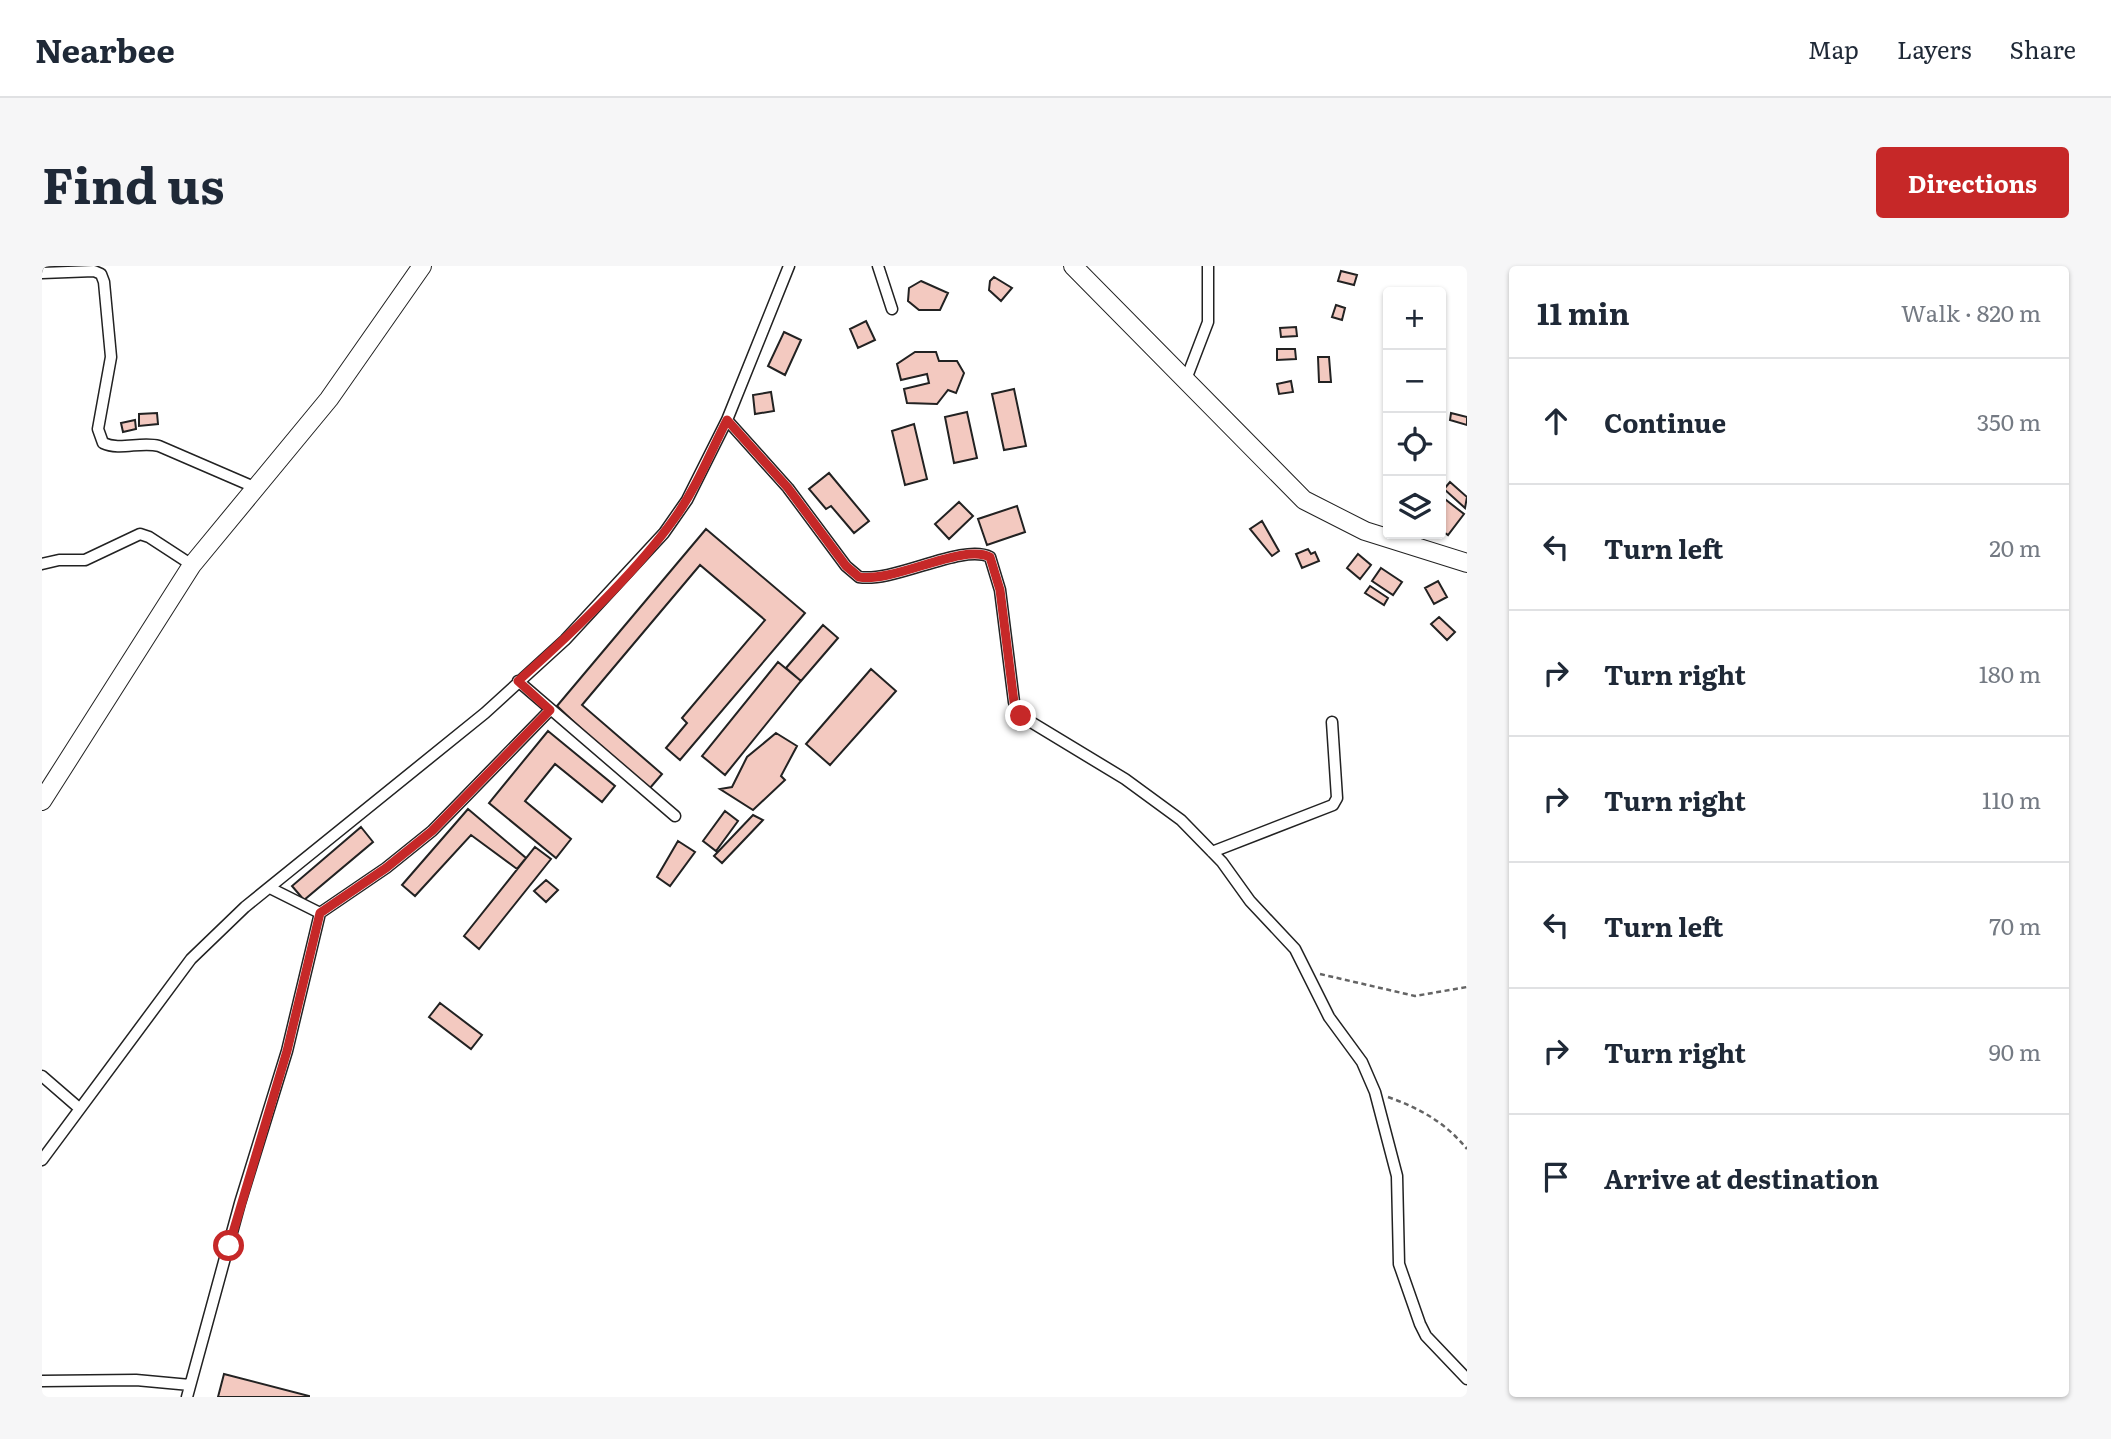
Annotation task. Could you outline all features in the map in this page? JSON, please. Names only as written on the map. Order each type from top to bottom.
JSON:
[{"type":"main road","points":[[1073,266],[1304,500],[1365,531],[1467,563]]},
{"type":"main road","points":[[42,801],[192,565],[329,399],[418,269]]},
{"type":"street","points":[[42,1160],[191,959],[245,907],[485,713],[565,640],[664,533],[687,500],[727,420],[789,266]]},
{"type":"street","points":[[878,266],[892,309]]},
{"type":"street","points":[[1185,382],[1208,322],[1208,266]]},
{"type":"street","points":[[42,274],[94,271],[100,274],[104,282],[111,357],[98,429],[103,443],[111,447],[146,443],[159,446],[254,487]]},
{"type":"street","points":[[727,420],[788,488],[846,566],[859,577],[881,576],[969,554],[990,557],[1000,590],[1014,702],[1021,716],[1164,806],[1212,852],[1250,901],[1295,949],[1329,1017],[1363,1062],[1375,1092],[1397,1176],[1401,1276],[1426,1336],[1467,1379]]},
{"type":"street","points":[[42,564],[59,560],[85,560],[140,534],[192,565]]},
{"type":"street","points":[[518,681],[675,816]]},
{"type":"street","points":[[187,1397],[287,1051],[320,913],[423,839],[489,775],[550,710]]},
{"type":"street","points":[[1212,852],[1333,805],[1336,798],[1332,722]]},
{"type":"street","points":[[270,888],[320,913]]},
{"type":"street","points":[[42,1076],[79,1108]]},
{"type":"street","points":[[42,1381],[136,1380],[190,1385]]},
{"type":"path","points":[[1306,969],[1332,979],[1415,996],[1467,988]]},
{"type":"path","points":[[1375,1092],[1421,1109],[1455,1134],[1467,1149]]},
{"type":"building","points":[[1341,271],[1357,275],[1354,285],[1338,281]]},
{"type":"building","points":[[994,277],[1012,288],[1001,301],[989,290],[990,281]]},
{"type":"building","points":[[921,281],[948,293],[940,310],[919,310],[908,301],[909,288]]},
{"type":"building","points":[[1336,305],[1345,308],[1342,320],[1332,317]]},
{"type":"building","points":[[866,321],[875,340],[858,348],[850,329]]},
{"type":"building","points":[[1296,327],[1297,336],[1281,337],[1280,328]]},
{"type":"building","points":[[784,332],[801,340],[785,375],[768,366]]},
{"type":"building","points":[[1277,349],[1295,349],[1296,359],[1277,360]]},
{"type":"building","points":[[915,352],[936,352],[939,361],[957,361],[964,373],[956,393],[948,390],[937,404],[907,403],[904,389],[929,383],[927,374],[901,380],[897,364]]},
{"type":"building","points":[[1318,357],[1329,357],[1331,382],[1319,382]]},
{"type":"building","points":[[1291,381],[1293,392],[1279,394],[1277,384]]},
{"type":"building","points":[[1014,389],[1026,446],[1004,450],[992,394]]},
{"type":"building","points":[[771,392],[774,411],[755,414],[753,395]]},
{"type":"building","points":[[967,412],[977,458],[954,463],[945,417]]},
{"type":"building","points":[[157,413],[158,424],[139,426],[139,414]]},
{"type":"building","points":[[1451,413],[1467,417],[1467,425],[1450,420]]},
{"type":"building","points":[[135,420],[136,429],[123,432],[121,423]]},
{"type":"building","points":[[914,424],[927,479],[905,485],[892,431]]},
{"type":"building","points":[[829,473],[869,521],[854,533],[831,506],[826,509],[809,489]]},
{"type":"building","points":[[1450,482],[1467,497],[1465,508],[1446,491]]},
{"type":"building","points":[[1446,500],[1464,514],[1448,535],[1446,534]]},
{"type":"building","points":[[959,502],[973,516],[949,539],[935,524]]},
{"type":"building","points":[[1017,506],[1025,532],[987,545],[978,519]]},
{"type":"building","points":[[1262,521],[1279,551],[1272,556],[1250,529]]},
{"type":"building","points":[[706,529],[805,613],[680,760],[666,748],[687,723],[682,718],[765,620],[700,565],[582,705],[662,774],[650,788],[641,785],[557,706]]},
{"type":"building","points":[[1308,549],[1311,554],[1315,552],[1319,561],[1302,568],[1296,554]]},
{"type":"building","points":[[1358,554],[1371,565],[1360,579],[1347,568]]},
{"type":"building","points":[[1381,568],[1402,582],[1393,595],[1372,581]]},
{"type":"building","points":[[1438,581],[1447,597],[1434,604],[1425,588]]},
{"type":"building","points":[[1370,586],[1388,598],[1384,605],[1365,593]]},
{"type":"building","points":[[1439,617],[1455,632],[1447,640],[1431,624]]},
{"type":"building","points":[[823,625],[838,638],[801,681],[786,668]]},
{"type":"building","points":[[778,662],[801,681],[725,775],[702,756]]},
{"type":"building","points":[[871,669],[896,691],[830,765],[806,744]]},
{"type":"building","points":[[548,731],[615,786],[602,802],[555,764],[525,801],[571,839],[556,858],[489,803]]},
{"type":"building","points":[[776,733],[797,746],[781,776],[785,780],[753,810],[720,789],[732,787],[747,757]]},
{"type":"building","points":[[468,809],[526,858],[517,869],[471,835],[415,896],[402,885]]},
{"type":"building","points":[[725,811],[738,821],[716,851],[703,841]]},
{"type":"building","points":[[753,815],[763,820],[722,863],[714,856]]},
{"type":"building","points":[[361,827],[373,842],[304,900],[292,886]]},
{"type":"building","points":[[678,841],[695,852],[670,886],[657,877]]},
{"type":"building","points":[[535,847],[551,859],[479,949],[464,936]]},
{"type":"building","points":[[546,880],[558,890],[546,902],[534,891]]},
{"type":"building","points":[[440,1003],[482,1035],[471,1049],[429,1017]]},
{"type":"building","points":[[224,1374],[309,1396],[309,1397],[218,1397]]},
{"type":"route","points":[[229,1246],[287,1051],[320,913],[407,853],[432,831],[550,710],[518,681],[565,640],[664,533],[687,500],[727,420],[788,488],[846,566],[859,577],[881,576],[969,554],[985,554],[994,561],[1014,702],[1021,716]]}]
